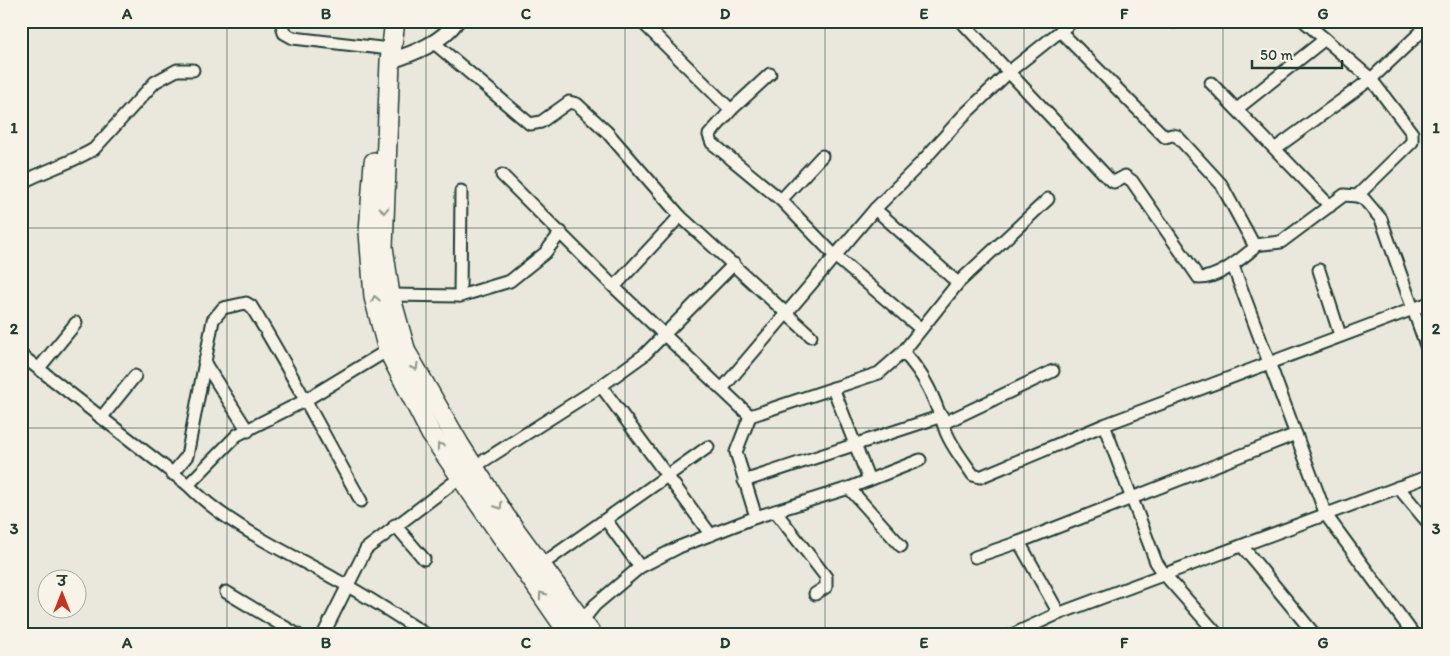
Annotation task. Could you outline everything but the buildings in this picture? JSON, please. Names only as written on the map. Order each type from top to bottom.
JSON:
[{"type":"highway","points":[[382,21],[386,54],[383,247],[390,295],[406,352],[467,472],[581,630]]},
{"type":"highway","points":[[395,21],[386,54],[369,232],[374,297],[388,350],[431,434],[506,516],[541,565],[581,630]]},
{"type":"street","points":[[281,21],[284,33],[293,38],[386,54],[409,55],[433,42],[457,21]]},
{"type":"street","points":[[641,21],[731,110]]},
{"type":"street","points":[[962,21],[1109,179],[1114,182],[1126,176],[1132,180],[1198,278],[1205,278],[1233,266],[1254,249],[1254,245],[1221,184],[1177,136],[1165,137],[1062,32]]},
{"type":"street","points":[[722,389],[876,209],[963,116],[1010,71],[1062,32],[1073,21]]},
{"type":"street","points":[[1304,21],[1371,79],[1412,133],[1412,142],[1357,196]]},
{"type":"street","points":[[1276,148],[1371,79],[1422,31],[1421,21]]},
{"type":"street","points":[[1236,109],[1325,39]]},
{"type":"street","points":[[433,42],[530,124],[541,122],[569,102],[577,104],[607,132],[680,216],[811,336]]},
{"type":"street","points":[[21,183],[44,170],[82,157],[94,149],[155,82],[177,70],[193,70]]},
{"type":"street","points":[[770,74],[731,110],[710,135],[712,143],[781,200],[836,256],[921,328]]},
{"type":"street","points":[[1211,83],[1276,148],[1330,206]]},
{"type":"street","points":[[781,200],[822,156]]},
{"type":"street","points":[[502,175],[614,287],[750,416]]},
{"type":"street","points":[[460,296],[461,191]]},
{"type":"street","points":[[1254,245],[1281,242],[1344,195],[1357,196],[1364,199],[1381,219],[1429,354]]},
{"type":"street","points":[[750,416],[878,373],[903,352],[958,283],[1048,199]]},
{"type":"street","points":[[876,209],[958,283]]},
{"type":"street","points":[[614,287],[680,216]]},
{"type":"street","points":[[390,295],[460,296],[510,281],[545,253],[561,232]]},
{"type":"street","points":[[323,635],[366,549],[395,525],[467,472],[601,386],[644,355],[665,336],[734,264]]},
{"type":"street","points":[[1233,266],[1271,363],[1326,515],[1414,635]]},
{"type":"street","points":[[1319,270],[1340,335]]},
{"type":"street","points":[[172,474],[186,456],[212,320],[223,308],[246,303],[271,335],[304,400],[361,501]]},
{"type":"street","points":[[903,352],[919,369],[943,420],[945,429],[973,475],[980,477],[1104,425],[1429,303]]},
{"type":"street","points":[[38,368],[76,322]]},
{"type":"street","points":[[188,485],[237,435],[304,400],[388,350]]},
{"type":"street","points":[[21,355],[188,485],[206,504],[348,586],[427,635]]},
{"type":"street","points":[[204,362],[248,430]]},
{"type":"street","points":[[744,481],[856,445],[943,420],[1053,371]]},
{"type":"street","points":[[102,418],[135,376]]},
{"type":"street","points":[[601,386],[711,534]]},
{"type":"street","points":[[833,388],[869,480]]},
{"type":"street","points":[[750,416],[736,452],[756,517]]},
{"type":"street","points":[[1104,425],[1133,497],[1156,562],[1165,575],[1218,635]]},
{"type":"street","points":[[975,557],[1019,542],[1296,434]]},
{"type":"street","points":[[541,565],[668,474],[708,448]]},
{"type":"street","points":[[581,630],[595,605],[640,567],[679,547],[756,517],[849,488],[920,460]]},
{"type":"street","points":[[1012,635],[1055,615],[1429,476]]},
{"type":"street","points":[[1398,487],[1429,524]]},
{"type":"street","points":[[849,488],[901,546]]},
{"type":"street","points":[[775,511],[826,577],[826,587],[815,594]]},
{"type":"street","points":[[606,520],[640,567]]},
{"type":"street","points":[[395,525],[424,559]]},
{"type":"street","points":[[1019,542],[1056,608],[1055,615]]},
{"type":"street","points":[[1242,546],[1316,635]]},
{"type":"street","points":[[226,592],[298,635]]}]
